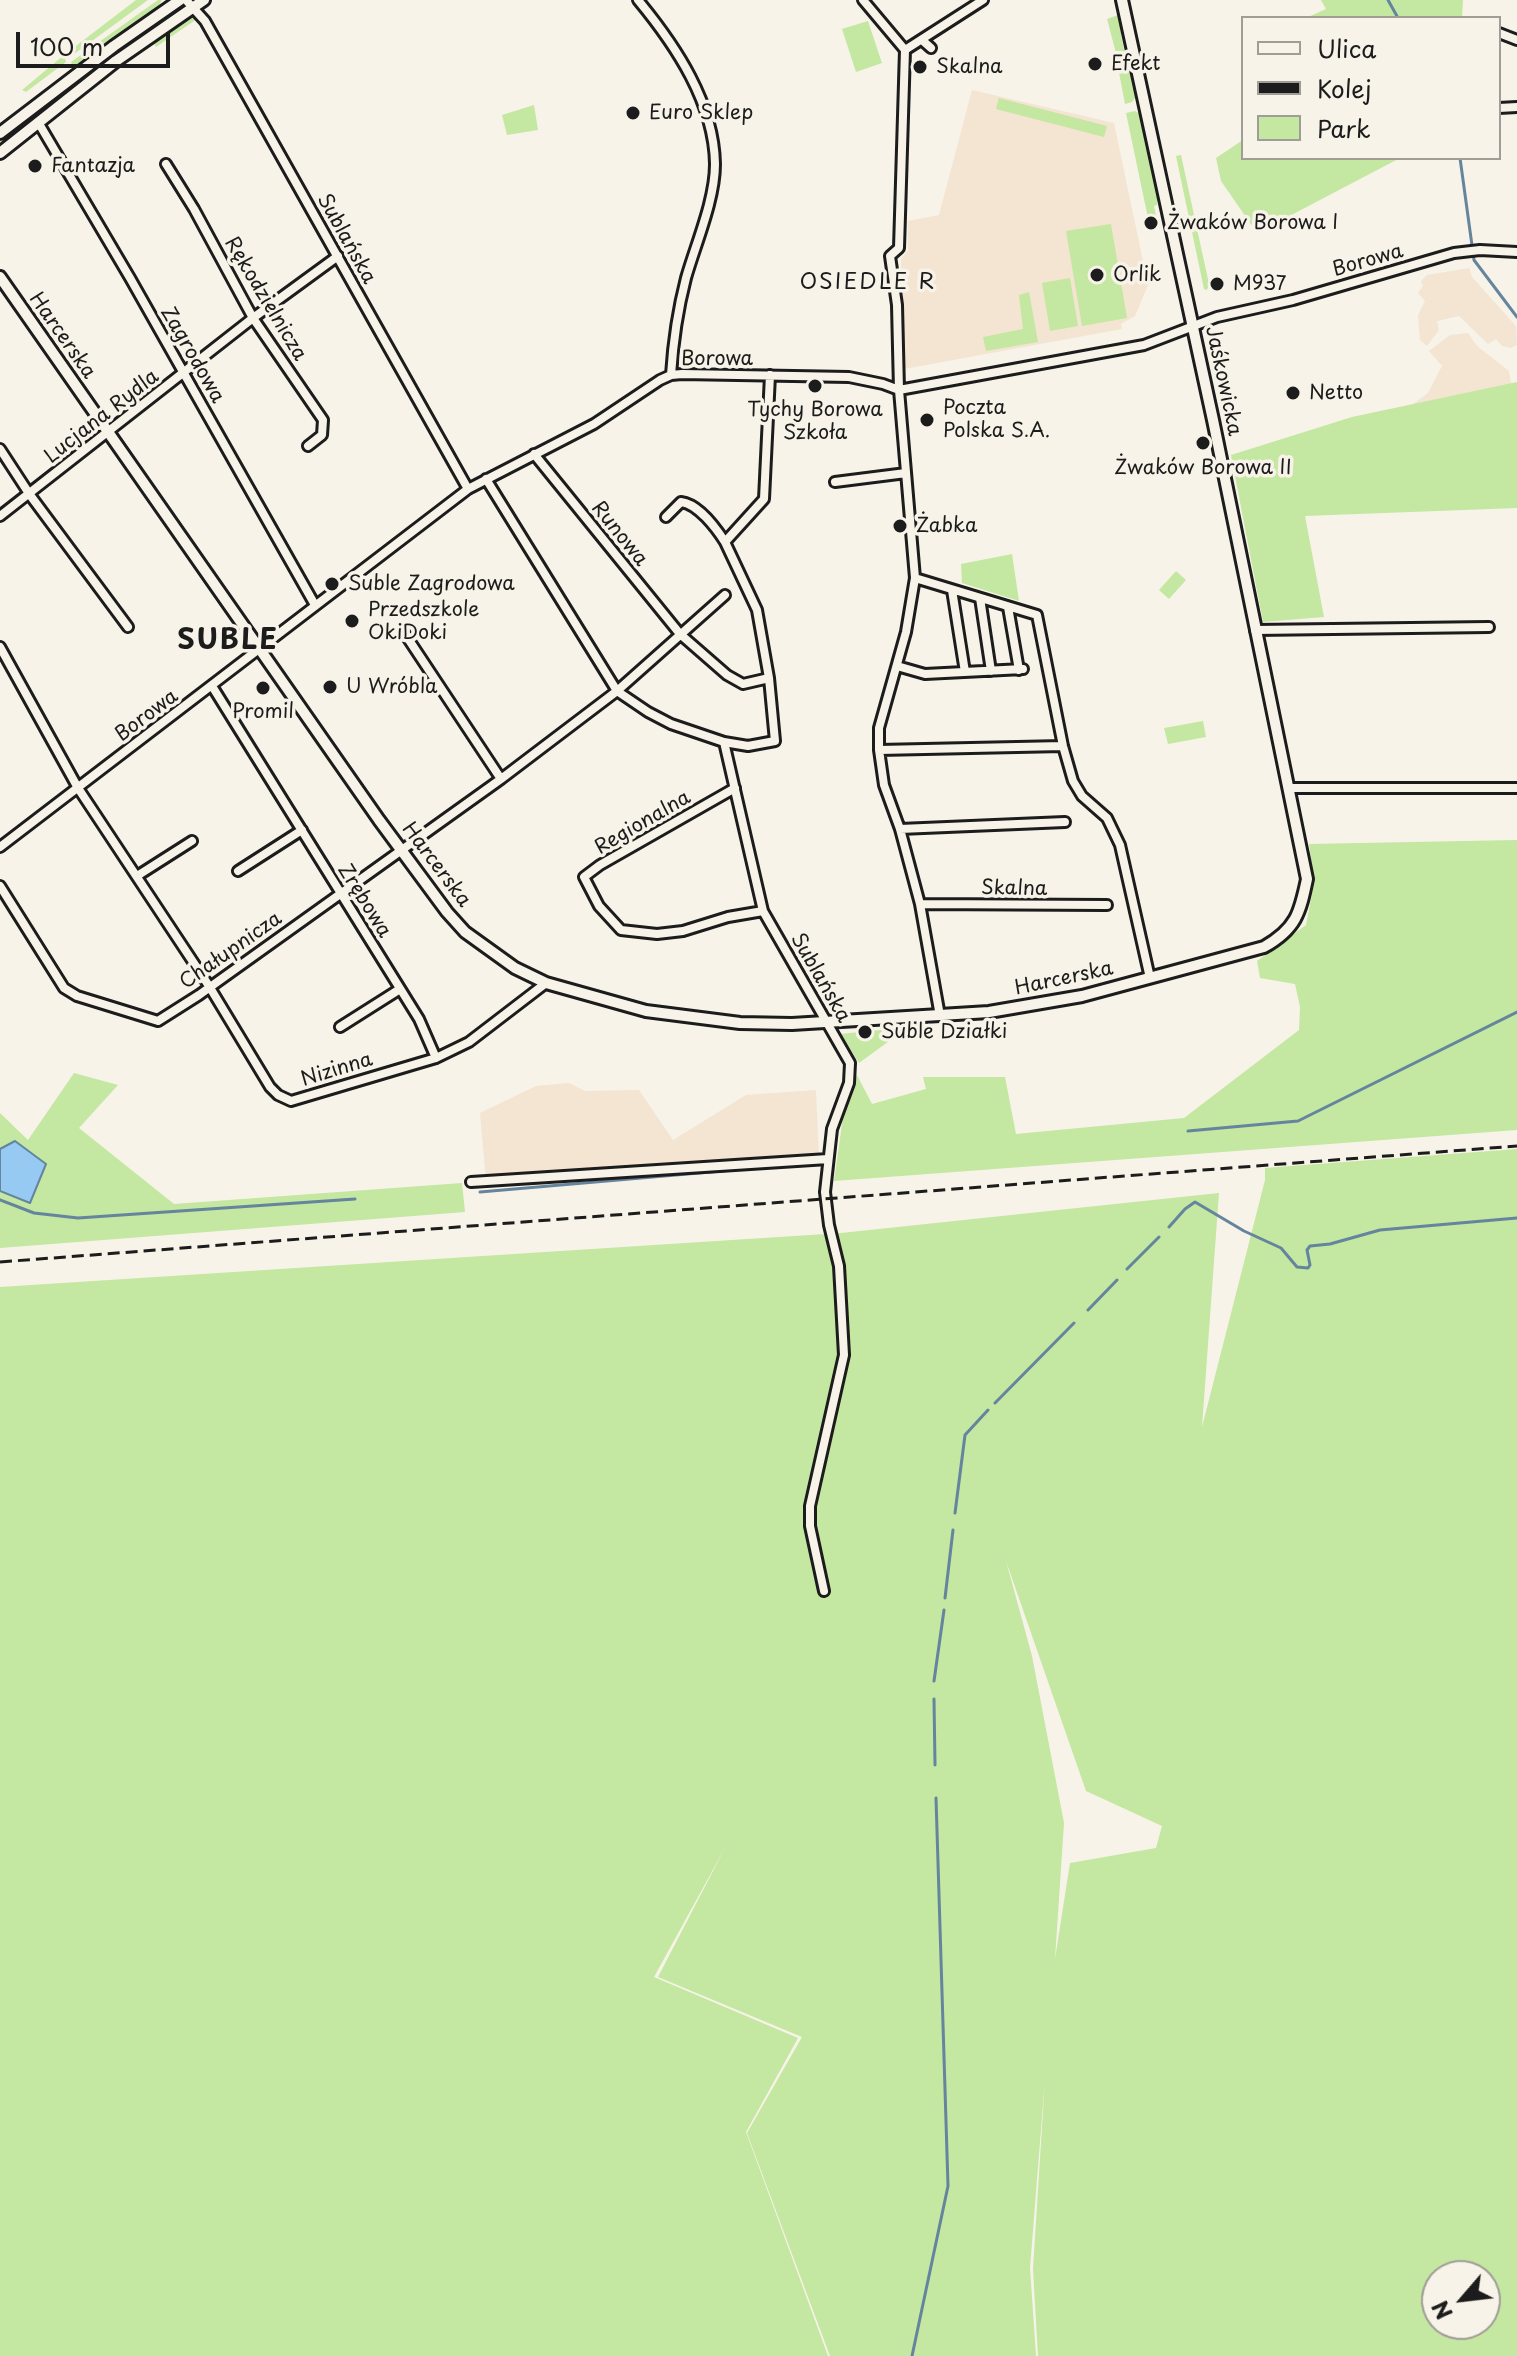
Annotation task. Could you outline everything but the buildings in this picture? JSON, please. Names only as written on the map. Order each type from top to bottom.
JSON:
[{"type":"street","points":[[0,133],[91,62],[180,0]]},
{"type":"street","points":[[0,153],[190,4],[204,0]]},
{"type":"street","points":[[638,0],[695,85],[711,131],[715,165],[685,281],[672,350],[671,375]]},
{"type":"street","points":[[863,0],[905,50],[899,248],[890,256],[897,305],[899,390],[915,578],[896,670],[879,728],[879,750],[884,785],[900,829],[920,904],[940,1016]]},
{"type":"street","points":[[905,50],[983,0]]},
{"type":"street","name":"Jaśkowicka","points":[[1122,0],[1307,879],[1299,914],[1289,929],[1264,947],[1150,978]]},
{"type":"street","name":"Sublańska","points":[[190,4],[205,21],[468,489]]},
{"type":"street","points":[[922,40],[931,48]]},
{"type":"street","name":"Zagrodowa","points":[[38,122],[315,605]]},
{"type":"street","name":"Rękodzielnicza","points":[[166,164],[253,318],[323,420],[323,433],[308,446]]},
{"type":"street","name":"Borowa","points":[[0,847],[468,489],[594,424],[671,375],[849,377],[899,390],[1144,345],[1192,325],[1473,250],[1517,252]]},
{"type":"street","name":"Lucjana Rydla","points":[[0,516],[253,318],[338,256]]},
{"type":"street","name":"Harcerska","points":[[0,277],[447,912],[465,932],[515,968],[546,983],[646,1011],[740,1023],[989,1012],[1082,996],[1150,978]]},
{"type":"street","points":[[725,542],[764,499],[770,375]]},
{"type":"street","points":[[0,449],[30,495],[128,627]]},
{"type":"street","name":"Runowa","points":[[534,454],[680,634],[727,675],[743,684],[769,678]]},
{"type":"street","points":[[835,482],[906,473]]},
{"type":"street","points":[[486,479],[617,691],[659,718],[724,742],[748,746],[775,741],[769,678],[757,610],[725,542],[689,503],[681,502],[666,517]]},
{"type":"street","points":[[915,578],[1037,615],[1073,781],[1082,796],[1107,818],[1117,837],[1150,978]]},
{"type":"street","points":[[952,590],[965,672]]},
{"type":"street","points":[[617,691],[725,595]]},
{"type":"street","points":[[980,598],[991,671]]},
{"type":"street","points":[[896,670],[925,674],[1021,670],[1008,607]]},
{"type":"street","points":[[1255,630],[1489,627]]},
{"type":"street","points":[[403,631],[501,779]]},
{"type":"street","name":"Nizinna","points":[[0,647],[78,788],[278,1095],[291,1101],[436,1058],[469,1042],[546,983]]},
{"type":"street","name":"Zrębowa","points":[[212,686],[419,1019],[436,1058]]},
{"type":"street","name":"Chałupnicza","points":[[0,886],[64,988],[77,996],[158,1021],[501,779],[617,691]]},
{"type":"street","name":"Sublańska","points":[[724,742],[763,911],[850,1063],[851,1072],[832,1129],[825,1198],[839,1266],[844,1355],[810,1506],[810,1526],[824,1591]]},
{"type":"street","points":[[879,750],[1063,746]]},
{"type":"street","name":"Regionalna","points":[[735,788],[584,877],[599,906],[621,930],[657,934],[683,931],[728,917],[763,911]]},
{"type":"street","points":[[1290,788],[1517,788]]},
{"type":"street","points":[[900,829],[1065,822]]},
{"type":"street","points":[[238,871],[302,830]]},
{"type":"street","points":[[137,876],[192,841]]},
{"type":"street","name":"Skalna","points":[[920,904],[1107,905]]},
{"type":"street","points":[[340,1027],[400,989]]},
{"type":"street","points":[[471,1182],[828,1159]]},
{"type":"shaded area","points":[[972,90],[1114,123],[1148,285],[1135,316],[1121,324],[1122,329],[904,369],[901,259],[908,250],[908,221],[939,215]]},
{"type":"shaded area","points":[[1469,268],[1472,277],[1516,326],[1517,345],[1511,348],[1502,346],[1496,339],[1488,344],[1459,316],[1437,321],[1439,330],[1427,346],[1420,340],[1418,315],[1425,301],[1418,293],[1423,286],[1421,281],[1427,275]]},
{"type":"shaded area","points":[[1468,333],[1477,346],[1509,371],[1514,403],[1388,423],[1428,393],[1442,366],[1429,351],[1450,335]]},
{"type":"shaded area","points":[[569,1083],[585,1091],[639,1090],[673,1140],[746,1095],[816,1090],[819,1160],[486,1181],[480,1113],[536,1086]]},
{"type":"green space","points":[[136,0],[148,0],[70,57],[68,52]]},
{"type":"green space","points":[[162,0],[158,7],[74,68],[71,62]]},
{"type":"green space","points":[[1321,0],[1463,0],[1462,16],[1310,16],[1326,9]]},
{"type":"green space","points":[[1118,15],[1124,29],[1121,35],[1125,55],[1117,57],[1107,19]]},
{"type":"green space","points":[[191,16],[197,19],[156,47],[153,42]]},
{"type":"green space","points":[[158,20],[160,23],[64,94],[0,147],[0,141]]},
{"type":"green space","points":[[868,21],[882,63],[856,72],[842,29]]},
{"type":"green space","points":[[64,55],[66,62],[26,92],[22,90]]},
{"type":"green space","points":[[1127,60],[1133,88],[1138,94],[1132,102],[1125,104],[1117,62]]},
{"type":"green space","points":[[999,98],[1107,126],[1104,137],[996,109]]},
{"type":"green space","points":[[534,105],[538,130],[507,135],[502,115]]},
{"type":"green space","points":[[1135,111],[1143,116],[1157,181],[1156,216],[1148,218],[1126,113]]},
{"type":"green space","points":[[1241,141],[1241,160],[1396,160],[1257,233],[1221,181],[1216,158]]},
{"type":"green space","points":[[1181,155],[1209,284],[1207,290],[1204,289],[1176,156]]},
{"type":"green space","name":"Orlik","points":[[1111,224],[1127,318],[1082,326],[1066,231]]},
{"type":"green space","points":[[1070,278],[1078,326],[1050,331],[1042,283]]},
{"type":"green space","points":[[1029,292],[1038,342],[986,351],[983,337],[1023,329],[1019,295]]},
{"type":"green space","points":[[1517,382],[1517,508],[1305,516],[1324,617],[1263,622],[1231,455],[1352,417]]},
{"type":"green space","points":[[1012,554],[1019,601],[962,583],[961,564]]},
{"type":"green space","points":[[1176,571],[1186,580],[1169,599],[1159,590]]},
{"type":"green space","points":[[1203,721],[1206,737],[1168,744],[1164,728]]},
{"type":"green space","points":[[314,734],[389,842],[390,849],[311,737]]},
{"type":"green space","points":[[1517,840],[1517,1130],[834,1181],[844,1110],[857,1075],[872,1104],[926,1089],[923,1077],[1005,1077],[1016,1134],[1184,1118],[1299,1030],[1300,1007],[1295,984],[1260,978],[1257,961],[1306,925],[1314,884],[1309,844]]},
{"type":"green space","points":[[907,1028],[859,1063],[841,1034],[859,1032],[859,1036],[869,1036],[869,1031]]},
{"type":"green space","points":[[74,1073],[118,1085],[79,1128],[174,1204],[462,1183],[465,1212],[0,1248],[0,1113],[28,1140]]},
{"type":"green space","points":[[1517,1149],[1517,2356],[1038,2356],[1033,2269],[1045,2079],[1030,2268],[1036,2356],[830,2356],[747,2133],[802,2037],[658,1977],[726,1846],[654,1977],[798,2038],[746,2132],[828,2356],[0,2356],[0,1287],[841,1233],[1219,1193],[1202,1427],[1265,1180],[1265,1168]],"holes":[[[1006,1561],[1086,1791],[1162,1826],[1156,1848],[1070,1863],[1055,1959],[1064,1823],[1032,1656]]]},
{"type":"water","points":[[15,1141],[46,1164],[30,1203],[0,1191],[0,1149]]},
{"type":"waterway","points":[[1388,0],[1397,16]]},
{"type":"waterway","points":[[1460,160],[1474,260],[1517,317]]},
{"type":"waterway","points":[[1188,1131],[1298,1121],[1517,1012]]},
{"type":"waterway","points":[[480,1192],[768,1167]]},
{"type":"waterway","points":[[0,1200],[34,1213],[78,1218],[355,1199]]},
{"type":"waterway","points":[[1169,1227],[1195,1202],[1244,1231],[1281,1248],[1297,1267],[1308,1268],[1307,1250],[1310,1246],[1330,1244],[1380,1230],[1517,1218]]},
{"type":"waterway","points":[[1127,1269],[1159,1237]]},
{"type":"waterway","points":[[1088,1310],[1117,1280]]},
{"type":"waterway","points":[[995,1403],[1074,1323]]},
{"type":"waterway","points":[[955,1513],[965,1435],[988,1410]]},
{"type":"waterway","points":[[945,1598],[953,1530]]},
{"type":"waterway","points":[[934,1681],[944,1610]]},
{"type":"waterway","points":[[934,1699],[935,1765]]},
{"type":"waterway","points":[[912,2356],[948,2186],[936,1798]]},
{"type":"railway","points":[[0,1262],[1517,1146]]},
{"type":"place","name":"Efekt","points":[[1095,64]]},
{"type":"place","name":"Skalna","points":[[920,67]]},
{"type":"place","name":"Euro Sklep","points":[[633,113]]},
{"type":"place","name":"Fantazja","points":[[35,166]]},
{"type":"place","name":"Żwaków Borowa I","points":[[1151,223]]},
{"type":"place","name":"Orlik","points":[[1097,275]]},
{"type":"place","name":"M937","points":[[1217,284]]},
{"type":"place","name":"Tychy Borowa Szkoła","points":[[815,386]]},
{"type":"place","name":"Netto","points":[[1293,393]]},
{"type":"place","name":"Poczta Polska S.A.","points":[[927,420]]},
{"type":"place","name":"Żwaków Borowa II","points":[[1203,443]]},
{"type":"place","name":"Żabka","points":[[900,526]]},
{"type":"place","name":"Suble Zagrodowa","points":[[332,584]]},
{"type":"place","name":"Przedszkole OkiDoki","points":[[352,621]]},
{"type":"place","name":"U Wróbla","points":[[330,687]]},
{"type":"place","name":"Promil","points":[[263,688]]},
{"type":"place","name":"Suble Działki","points":[[865,1032]]},
{"type":"district","name":"OSIEDLE R","points":[[868,283]]},
{"type":"district","name":"SUBLE","points":[[228,641]]}]
